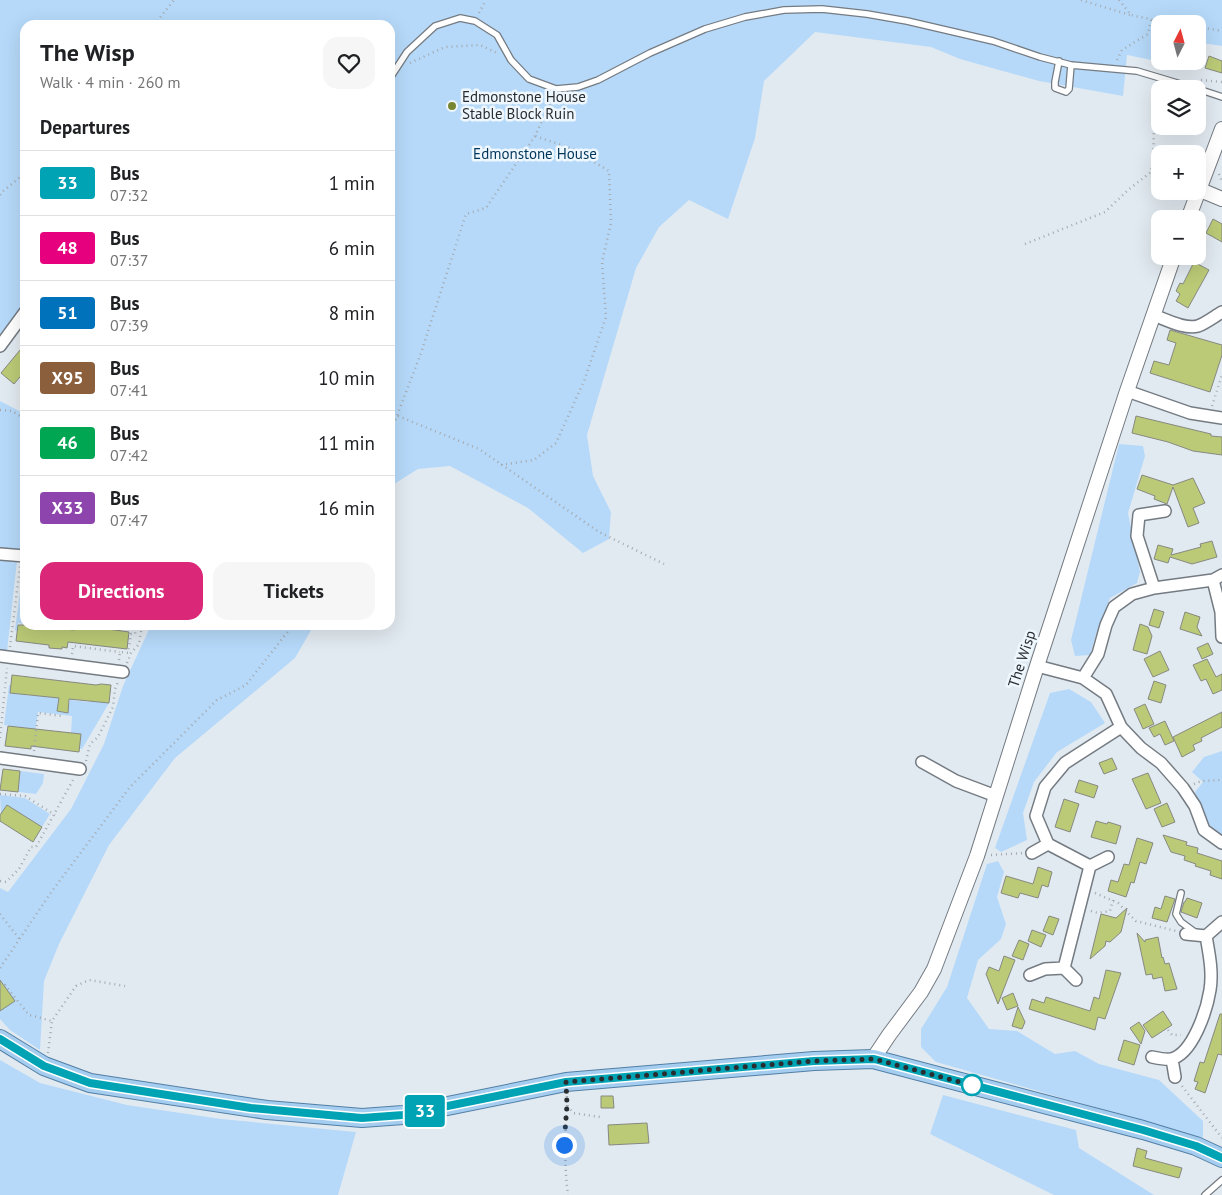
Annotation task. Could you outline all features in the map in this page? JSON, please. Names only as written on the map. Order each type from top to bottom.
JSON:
[{"type":"main road","points":[[0,1039],[44,1066],[90,1083],[267,1110],[362,1118],[403,1115],[566,1082],[814,1061],[874,1059],[1143,1130],[1196,1146],[1222,1158]]},
{"type":"street","points":[[1206,169],[1222,129]]},
{"type":"street","points":[[1206,192],[1222,199]]},
{"type":"street","name":"The Wisp","points":[[874,1059],[921,992],[934,969],[977,856],[1036,666],[1152,315],[1171,265]]},
{"type":"street","points":[[1152,315],[1185,326],[1194,327],[1200,326],[1222,312]]},
{"type":"street","points":[[0,346],[20,319]]},
{"type":"street","points":[[1127,391],[1190,413],[1222,418]]},
{"type":"street","points":[[1154,588],[1137,536],[1139,515],[1165,511]]},
{"type":"street","points":[[0,554],[20,556]]},
{"type":"street","points":[[1083,678],[1098,654],[1106,625],[1114,607],[1132,594],[1154,588],[1218,578],[1222,637]]},
{"type":"street","points":[[4,657],[120,672]]},
{"type":"street","points":[[1036,666],[1083,678],[1106,694],[1121,727],[1141,748],[1161,763],[1183,788],[1195,806],[1204,830],[1222,843]]},
{"type":"street","points":[[1090,866],[1048,844],[1036,816],[1045,787],[1065,763],[1121,727]]},
{"type":"street","points":[[0,758],[80,768]]},
{"type":"street","points":[[922,762],[956,781],[996,796]]},
{"type":"street","points":[[1032,853],[1048,844]]},
{"type":"street","points":[[1090,866],[1108,858]]},
{"type":"street","points":[[1064,968],[1090,866]]},
{"type":"street","points":[[1186,934],[1202,935],[1222,922]]},
{"type":"street","points":[[1152,1057],[1172,1059],[1186,1050],[1197,1033],[1210,990],[1211,960],[1202,935]]},
{"type":"street","points":[[1030,975],[1045,969],[1064,968],[1076,980]]},
{"type":"street","points":[[705,1070],[740,1064],[839,1056],[865,1050],[886,1040]]},
{"type":"street","points":[[1172,1059],[1175,1077]]},
{"type":"lane","points":[[395,69],[406,52],[435,26],[460,18],[475,21],[497,35],[511,60],[529,78],[556,88],[578,87],[598,80],[650,53],[705,29],[745,17],[784,10],[822,10],[883,17],[993,41],[1071,65],[1137,71],[1169,80]]},
{"type":"lane","points":[[1059,62],[1055,88],[1060,91],[1066,92],[1069,90],[1071,65]]},
{"type":"lane","points":[[1206,92],[1222,96]]},
{"type":"lane","points":[[1181,893],[1176,914],[1181,922],[1202,935]]},
{"type":"lane","points":[[1205,1195],[1222,1180]]},
{"type":"path","points":[[158,20],[174,0]]},
{"type":"path","points":[[475,21],[486,0]]},
{"type":"path","points":[[1081,0],[1151,20],[1148,34],[1122,50],[1113,68]]},
{"type":"path","points":[[1119,0],[1131,15]]},
{"type":"path","points":[[1206,29],[1222,31]]},
{"type":"path","points":[[395,69],[445,47],[480,44],[511,60]]},
{"type":"path","points":[[1025,244],[1105,212],[1128,190],[1151,172],[1154,158],[1153,106],[1156,76]]},
{"type":"path","points":[[395,423],[443,287],[466,214],[486,208],[536,136],[556,88]]},
{"type":"path","points":[[501,465],[534,460],[556,444],[584,381],[606,317],[602,262],[611,223],[609,171],[573,149],[536,136]]},
{"type":"path","points":[[0,195],[20,177]]},
{"type":"path","points":[[1209,417],[1222,375]]},
{"type":"path","points":[[0,410],[12,411],[20,416]]},
{"type":"path","points":[[398,416],[479,449],[598,532],[664,564]]},
{"type":"path","points":[[0,738],[4,657],[20,572]]},
{"type":"path","points":[[71,665],[73,646],[128,653],[131,634],[135,634],[135,630]]},
{"type":"path","points":[[0,968],[52,891],[130,787],[217,700],[246,686],[289,630]]},
{"type":"path","points":[[120,652],[120,672]]},
{"type":"path","points":[[33,762],[38,713],[62,716]]},
{"type":"path","points":[[1183,788],[1201,781],[1222,782]]},
{"type":"path","points":[[0,794],[25,796],[55,814]]},
{"type":"path","points":[[977,856],[1032,853]]},
{"type":"path","points":[[1084,892],[1113,900],[1136,921],[1186,934]]},
{"type":"path","points":[[1079,908],[1098,912],[1110,911],[1113,900]]},
{"type":"path","points":[[0,914],[20,940]]},
{"type":"path","points":[[44,1066],[52,1021],[76,986],[89,980],[125,986]]},
{"type":"path","points":[[0,987],[5,985],[29,1015],[52,1021]]},
{"type":"path","points":[[1175,1077],[1222,1138]]},
{"type":"path","points":[[566,1082],[567,1105],[564,1145],[568,1195]]},
{"type":"path","points":[[567,1105],[573,1113],[600,1117]]},
{"type":"green space","name":"Edmonstone House","points":[[0,0],[1222,0],[1222,46],[1206,44],[1206,15],[1151,15],[1151,60],[1127,55],[1123,96],[1039,81],[960,59],[931,47],[815,32],[764,81],[755,138],[728,219],[689,200],[659,227],[636,268],[587,435],[593,476],[611,512],[609,539],[583,553],[528,508],[450,466],[418,469],[395,483],[395,20],[20,20],[20,313],[0,339]]},
{"type":"green space","points":[[0,401],[20,411],[20,552],[0,550]]},
{"type":"green space","points":[[1119,444],[1143,446],[1145,456],[1128,513],[1140,572],[1137,583],[1110,598],[1090,655],[1075,656],[1071,640]]},
{"type":"green space","points":[[0,558],[17,561],[7,652],[0,651]]},
{"type":"green space","points":[[20,592],[20,623],[18,623],[17,631],[15,630]]},
{"type":"green space","points":[[149,630],[311,630],[295,658],[175,758],[109,845],[59,944],[44,981],[40,1050],[10,1030],[0,1019],[0,888],[8,892],[71,809],[104,744],[123,686]]},
{"type":"green space","points":[[35,679],[38,696],[59,698],[58,711],[68,712],[72,682],[74,682],[72,700],[89,702],[91,686],[94,701],[109,703],[82,749],[79,748],[81,734],[71,733],[72,716],[38,712],[33,746],[31,746],[33,729],[4,725],[9,685],[11,685],[10,693],[33,696]]},
{"type":"green space","points":[[1069,689],[1091,702],[1105,723],[1057,752],[1034,782],[1023,813],[1027,840],[1001,852],[995,848],[1050,693]]},
{"type":"green space","points":[[1222,751],[1222,835],[1211,828],[1204,817],[1195,792],[1203,782],[1192,772],[1204,757]]},
{"type":"green space","points":[[20,771],[44,774],[43,783],[36,794],[18,792]]},
{"type":"green space","points":[[0,795],[25,798],[50,814],[42,827],[7,805],[1,814]]},
{"type":"green space","points":[[998,861],[1004,872],[997,897],[1006,924],[1001,939],[978,960],[967,998],[989,1029],[1017,1031],[1055,1054],[1075,1051],[1099,1064],[1159,1080],[1203,1121],[1203,1138],[936,1062],[921,1047],[921,1029],[947,987],[987,864]]},
{"type":"green space","points":[[0,1060],[40,1083],[127,1105],[221,1119],[356,1132],[338,1195],[0,1195]]},
{"type":"green space","points":[[943,1095],[1076,1130],[1079,1148],[1154,1195],[1054,1195],[930,1134]]},
{"type":"building","points":[[1209,56],[1222,61],[1222,73],[1206,68]]},
{"type":"building","points":[[1213,219],[1222,224],[1222,242],[1206,233]]},
{"type":"building","points":[[1192,265],[1200,265],[1209,270],[1188,308],[1176,301],[1180,294],[1176,291],[1180,283],[1183,284]]},
{"type":"building","points":[[1170,330],[1222,345],[1222,355],[1210,392],[1150,373],[1154,361],[1169,365],[1176,343],[1167,340]]},
{"type":"building","points":[[20,350],[20,377],[14,384],[1,373]]},
{"type":"building","points":[[1136,416],[1211,434],[1211,436],[1222,437],[1222,455],[1193,451],[1168,442],[1132,433]]},
{"type":"building","points":[[1142,475],[1173,485],[1193,478],[1205,503],[1193,508],[1199,523],[1188,527],[1173,487],[1167,504],[1154,499],[1155,496],[1137,489]]},
{"type":"building","points":[[1212,541],[1217,557],[1192,564],[1170,557],[1168,563],[1154,559],[1158,545],[1173,549],[1171,555],[1201,547],[1200,544]]},
{"type":"building","points":[[1154,609],[1164,612],[1159,628],[1149,625]]},
{"type":"building","points":[[1185,612],[1200,617],[1197,627],[1202,636],[1180,629]]},
{"type":"building","points":[[1140,624],[1148,627],[1152,636],[1147,654],[1133,650]]},
{"type":"building","points":[[18,625],[20,625],[20,630],[115,630],[129,632],[127,649],[68,642],[67,648],[62,647],[62,649],[49,648],[49,645],[16,641]]},
{"type":"building","points":[[1208,643],[1213,654],[1202,659],[1197,648]]},
{"type":"building","points":[[1160,651],[1169,670],[1153,677],[1144,659]]},
{"type":"building","points":[[1207,659],[1216,677],[1222,674],[1222,690],[1213,694],[1206,679],[1201,681],[1193,665]]},
{"type":"building","points":[[12,675],[96,685],[111,685],[109,703],[69,699],[68,713],[57,711],[59,698],[10,693]]},
{"type":"building","points":[[1154,681],[1166,685],[1161,703],[1148,699]]},
{"type":"building","points":[[1145,704],[1154,724],[1143,729],[1134,709]]},
{"type":"building","points":[[1222,712],[1222,727],[1201,738],[1202,741],[1193,745],[1195,750],[1182,757],[1173,737]]},
{"type":"building","points":[[1165,721],[1174,741],[1165,745],[1160,734],[1154,737],[1149,728]]},
{"type":"building","points":[[8,726],[81,734],[79,752],[31,746],[31,749],[5,746]]},
{"type":"building","points":[[1112,758],[1117,769],[1104,774],[1099,763]]},
{"type":"building","points":[[3,769],[20,771],[18,792],[0,790]]},
{"type":"building","points":[[1148,773],[1161,803],[1146,809],[1132,779]]},
{"type":"building","points":[[1079,780],[1098,786],[1094,798],[1075,792]]},
{"type":"building","points":[[1064,799],[1079,804],[1070,832],[1055,827]]},
{"type":"building","points":[[1167,803],[1175,822],[1162,827],[1154,809]]},
{"type":"building","points":[[7,805],[42,827],[33,842],[0,821],[0,815]]},
{"type":"building","points":[[1096,821],[1121,826],[1116,844],[1091,837]]},
{"type":"building","points":[[1163,835],[1187,842],[1186,845],[1198,848],[1197,853],[1222,861],[1222,879],[1210,875],[1211,871],[1184,860],[1185,856],[1171,852]]},
{"type":"building","points":[[1137,838],[1153,843],[1146,864],[1140,862],[1134,883],[1131,882],[1126,897],[1108,891],[1111,880],[1118,882],[1124,864],[1129,865]]},
{"type":"building","points":[[1038,867],[1052,872],[1048,887],[1042,885],[1038,898],[1020,893],[1018,898],[1001,893],[1006,876],[1033,884]]},
{"type":"building","points":[[1165,896],[1175,899],[1167,922],[1152,918],[1155,907],[1161,909]]},
{"type":"building","points":[[1187,898],[1202,903],[1197,918],[1181,912]]},
{"type":"building","points":[[1127,908],[1121,932],[1110,942],[1106,941],[1105,946],[1090,959],[1101,914],[1116,918]]},
{"type":"building","points":[[1049,916],[1059,919],[1053,935],[1043,931]]},
{"type":"building","points":[[1032,930],[1046,935],[1041,947],[1028,941]]},
{"type":"building","points":[[1137,933],[1145,942],[1145,940],[1158,937],[1162,958],[1165,964],[1169,963],[1177,989],[1165,991],[1162,977],[1153,979],[1152,974],[1146,975]]},
{"type":"building","points":[[1019,940],[1029,944],[1023,960],[1012,956]]},
{"type":"building","points":[[1004,956],[1015,960],[998,1004],[986,974],[989,967],[999,971]]},
{"type":"building","points":[[1106,970],[1121,973],[1105,1019],[1098,1017],[1095,1030],[1029,1009],[1032,999],[1044,1003],[1046,997],[1090,1011],[1094,997],[1099,999]]},
{"type":"building","points":[[0,980],[15,1001],[0,1011]]},
{"type":"building","points":[[1013,993],[1018,1006],[1007,1010],[1002,998]]},
{"type":"building","points":[[1018,1007],[1025,1022],[1022,1029],[1012,1026]]},
{"type":"building","points":[[1163,1011],[1172,1025],[1152,1038],[1143,1025]]},
{"type":"building","points":[[1220,1014],[1222,1014],[1222,1055],[1218,1054],[1205,1093],[1195,1089],[1198,1082],[1194,1081],[1200,1062],[1204,1063]]},
{"type":"building","points":[[1139,1022],[1145,1031],[1141,1044],[1130,1028]]},
{"type":"building","points":[[1124,1040],[1140,1045],[1134,1065],[1118,1060]]},
{"type":"building","points":[[601,1096],[613,1096],[614,1108],[601,1108]]},
{"type":"building","points":[[647,1123],[649,1143],[609,1145],[608,1125]]},
{"type":"building","points":[[1137,1148],[1147,1151],[1145,1158],[1182,1168],[1179,1178],[1133,1166]]},
{"type":"bus line","name":"33","points":[[0,1039],[44,1066],[90,1083],[251,1108],[362,1118],[403,1115],[566,1082],[814,1061],[874,1059],[1143,1130],[1196,1146],[1222,1158]]},
{"type":"place","name":"Edmonstone House Stable Block Ruin","points":[[452,106]]},
{"type":"route","points":[[564,1145],[567,1105],[566,1082],[814,1061],[874,1059],[975,1086],[972,1085]]}]
